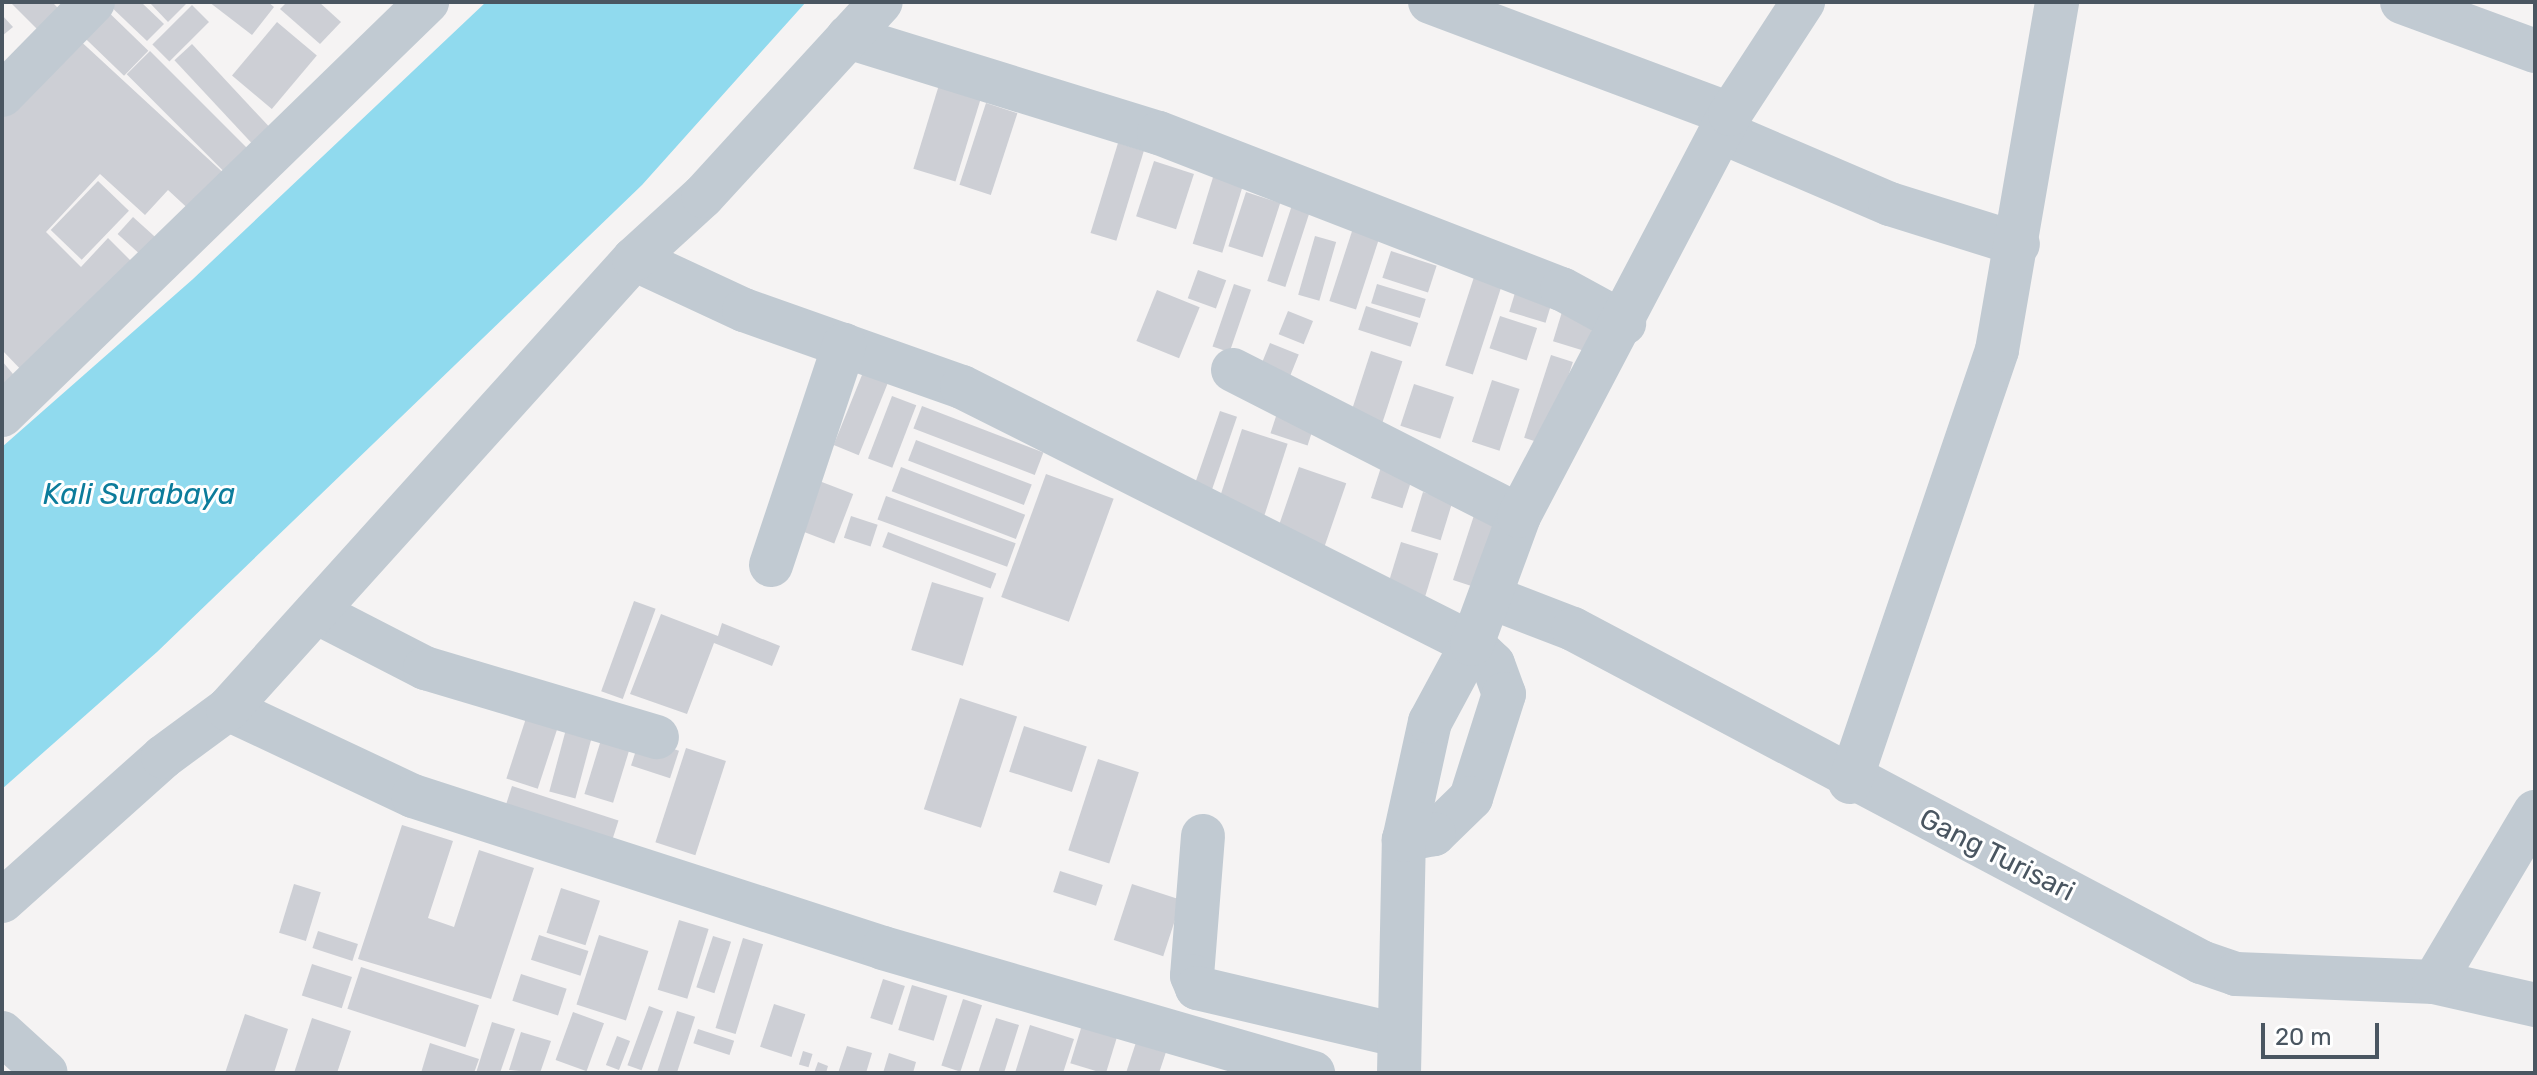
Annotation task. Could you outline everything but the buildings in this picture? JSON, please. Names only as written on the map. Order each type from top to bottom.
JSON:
[{"type":"street","points":[[2,95],[93,2]]},
{"type":"street","points":[[2,415],[427,2]]},
{"type":"street","points":[[2,901],[163,757],[228,709],[634,259],[703,196],[881,2]]},
{"type":"street","points":[[1430,2],[1727,123],[1890,204],[2018,244]]},
{"type":"street","points":[[1203,836],[1192,976],[1197,988],[1398,1054],[1404,840],[1430,722],[1472,644],[1519,516],[1624,323],[1727,123],[1803,2]]},
{"type":"street","points":[[1850,782],[1997,350],[2018,244],[2057,2]]},
{"type":"street","points":[[2402,2],[2535,51]]},
{"type":"street","points":[[848,37],[1159,133],[1562,289],[1624,323]]},
{"type":"street","points":[[634,259],[844,345],[962,387],[1472,644],[1493,664],[1504,694],[1471,798],[1434,834],[1404,840]]},
{"type":"street","points":[[771,565],[844,345]]},
{"type":"street","points":[[1233,370],[1519,516]]},
{"type":"street","name":"Gang Turisari","points":[[1490,597],[1573,629],[1850,782],[2213,966],[2236,974],[2434,982],[2535,1005]]},
{"type":"street","points":[[316,612],[425,668],[657,737]]},
{"type":"street","points":[[228,709],[413,796],[883,948],[1313,1073]]},
{"type":"street","points":[[2434,982],[2535,812]]},
{"type":"street","points":[[2,1033],[46,1073]]},
{"type":"water","name":"Kali Surabaya","points":[[486,2],[806,2],[642,185],[157,652],[2,789],[2,447],[193,279]]}]
